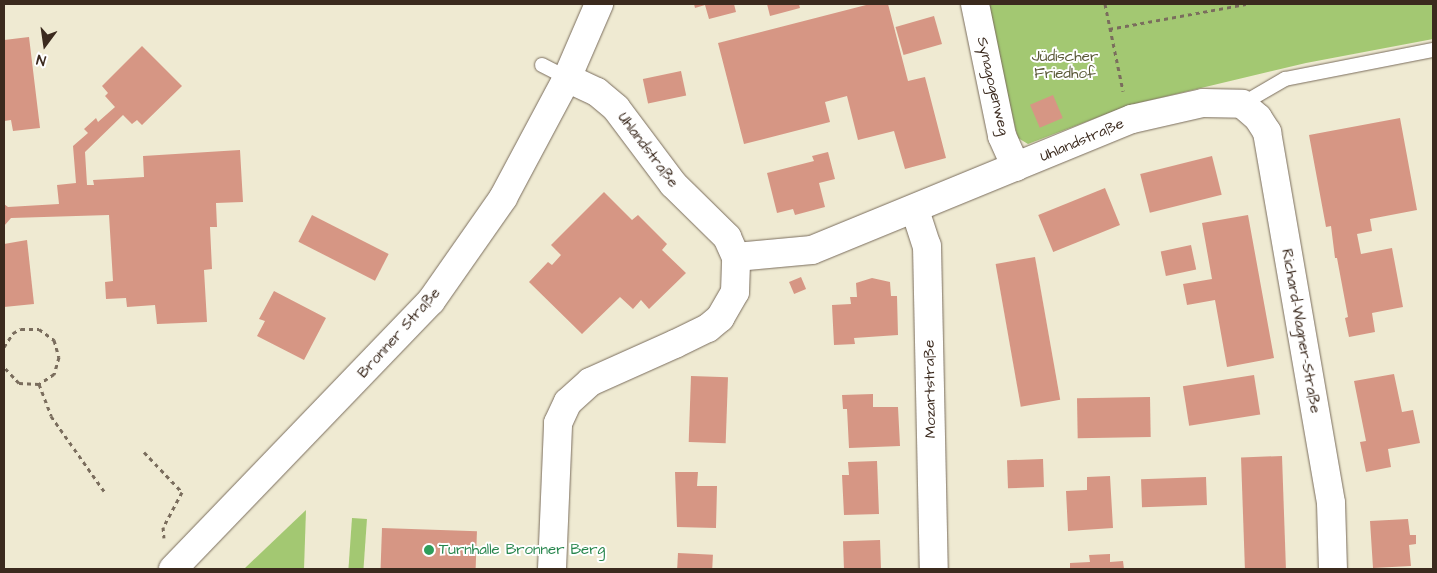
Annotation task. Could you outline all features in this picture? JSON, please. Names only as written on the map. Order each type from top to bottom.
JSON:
[{"type":"street","name":"Bronner Straße","points":[[168,557],[431,301],[503,198],[566,78],[599,4]]},
{"type":"street","name":"Synagogenweg","points":[[975,4],[1002,136],[1016,167]]},
{"type":"street","name":"Uhlandstraße","points":[[552,569],[558,423],[568,402],[590,382],[692,336],[720,318],[735,292],[736,257],[727,237],[673,184],[616,108],[597,92],[566,78]]},
{"type":"street","name":"Uhlandstraße","points":[[736,257],[812,250],[914,210],[1132,119],[1203,103],[1242,104]]},
{"type":"street","name":"Richard-Wagner-Straße","points":[[1242,104],[1258,118],[1267,132],[1331,503],[1332,569]]},
{"type":"street","name":"Mozartstraße","points":[[914,210],[927,246],[934,569]]},
{"type":"lane","points":[[1242,104],[1285,79],[1433,50]]},
{"type":"lane","points":[[542,65],[566,78]]},
{"type":"path","points":[[1104,4],[1124,96]]},
{"type":"path","points":[[1109,29],[1246,4]]},
{"type":"path","points":[[4,347],[5,341],[21,329],[30,328],[47,333],[54,340],[60,357],[54,374],[39,384],[19,383],[4,367]]},
{"type":"path","points":[[39,384],[51,416],[104,491]]},
{"type":"path","points":[[144,452],[182,492],[163,527],[168,557]]},
{"type":"green space","name":"Jüdischer Friedhof","points":[[986,4],[1433,4],[1433,39],[1306,63],[1130,105],[1028,144],[1018,138]]},
{"type":"green space","points":[[306,510],[304,569],[244,569]]},
{"type":"green space","points":[[352,518],[367,519],[363,569],[348,569]]},
{"type":"building","points":[[694,4],[734,4],[736,12],[709,19],[705,5],[695,8]]},
{"type":"building","points":[[767,4],[799,4],[800,8],[770,16]]},
{"type":"building","points":[[870,4],[888,4],[908,81],[925,77],[946,158],[905,169],[894,131],[858,140],[847,96],[825,102],[830,122],[744,144],[718,43]]},
{"type":"building","points":[[934,16],[942,44],[904,55],[896,27]]},
{"type":"building","points":[[29,37],[40,128],[13,131],[11,120],[4,121],[4,40]]},
{"type":"building","points":[[142,46],[182,86],[142,125],[137,120],[132,124],[123,115],[85,152],[87,185],[94,185],[93,180],[144,177],[143,156],[240,150],[243,202],[216,203],[217,227],[210,227],[212,269],[204,270],[207,322],[157,324],[155,305],[127,307],[126,298],[106,299],[105,282],[113,281],[109,215],[11,218],[4,226],[4,204],[8,207],[59,204],[57,185],[76,183],[73,146],[88,133],[84,129],[96,118],[98,122],[115,107],[105,96],[108,93],[102,86]]},
{"type":"building","points":[[681,71],[686,95],[648,104],[643,79]]},
{"type":"building","points":[[1053,95],[1063,118],[1040,128],[1030,105]]},
{"type":"building","points":[[1400,118],[1417,210],[1370,219],[1372,231],[1357,234],[1361,254],[1392,248],[1403,307],[1372,313],[1375,332],[1349,337],[1345,318],[1348,317],[1337,258],[1335,258],[1331,226],[1326,227],[1309,135]]},
{"type":"building","points":[[828,152],[835,179],[819,183],[825,207],[795,215],[793,209],[777,213],[767,173],[814,161],[812,156]]},
{"type":"building","points":[[1212,156],[1222,195],[1150,213],[1140,174]]},
{"type":"building","points":[[1105,188],[1120,225],[1053,252],[1038,215]]},
{"type":"building","points":[[604,192],[632,220],[638,215],[667,244],[662,250],[686,273],[649,309],[641,300],[633,309],[620,297],[582,334],[529,282],[548,262],[552,265],[561,255],[551,245]]},
{"type":"building","points":[[312,215],[389,254],[375,281],[298,242]]},
{"type":"building","points":[[1248,215],[1274,358],[1227,367],[1215,300],[1187,305],[1183,284],[1212,279],[1202,223]]},
{"type":"building","points":[[27,240],[34,304],[4,307],[4,244]]},
{"type":"building","points":[[1191,245],[1196,269],[1166,276],[1161,251]]},
{"type":"building","points":[[1035,257],[1060,400],[1021,407],[996,264]]},
{"type":"building","points":[[801,277],[806,289],[794,294],[789,282]]},
{"type":"building","points":[[872,278],[890,282],[891,296],[897,296],[898,335],[854,338],[855,344],[834,345],[832,305],[851,304],[850,297],[857,297],[856,283]]},
{"type":"building","points":[[274,291],[326,318],[304,360],[257,336],[265,321],[259,319]]},
{"type":"building","points":[[1394,374],[1402,412],[1413,410],[1420,443],[1388,449],[1391,467],[1366,472],[1360,442],[1366,441],[1354,381]]},
{"type":"building","points":[[1254,375],[1260,415],[1189,426],[1183,386]]},
{"type":"building","points":[[691,376],[728,377],[726,443],[689,442]]},
{"type":"building","points":[[873,394],[873,407],[898,407],[900,446],[849,448],[847,409],[843,409],[842,395]]},
{"type":"building","points":[[1150,397],[1151,437],[1078,438],[1077,398]]},
{"type":"building","points":[[1282,456],[1286,569],[1245,569],[1241,457]]},
{"type":"building","points":[[1043,459],[1044,487],[1008,488],[1007,460]]},
{"type":"building","points":[[877,461],[879,514],[844,515],[842,475],[849,475],[848,462]]},
{"type":"building","points":[[675,472],[698,472],[697,486],[717,486],[716,528],[677,527]]},
{"type":"building","points":[[1110,476],[1113,528],[1068,531],[1066,491],[1087,490],[1087,477]]},
{"type":"building","points":[[1206,477],[1207,505],[1142,507],[1141,479]]},
{"type":"building","points":[[1408,519],[1410,535],[1416,535],[1416,544],[1409,545],[1411,566],[1373,568],[1370,521]]},
{"type":"building","name":"Turnhalle Bronner Berg","points":[[382,528],[477,531],[476,569],[381,569]]},
{"type":"building","points":[[880,540],[881,569],[844,569],[843,541]]},
{"type":"building","points":[[678,553],[713,555],[712,569],[677,569]]},
{"type":"building","points":[[1110,554],[1110,562],[1123,561],[1124,569],[1070,569],[1070,563],[1090,562],[1089,555]]},
{"type":"place","name":"Turnhalle Bronner Berg","points":[[429,550]]}]
